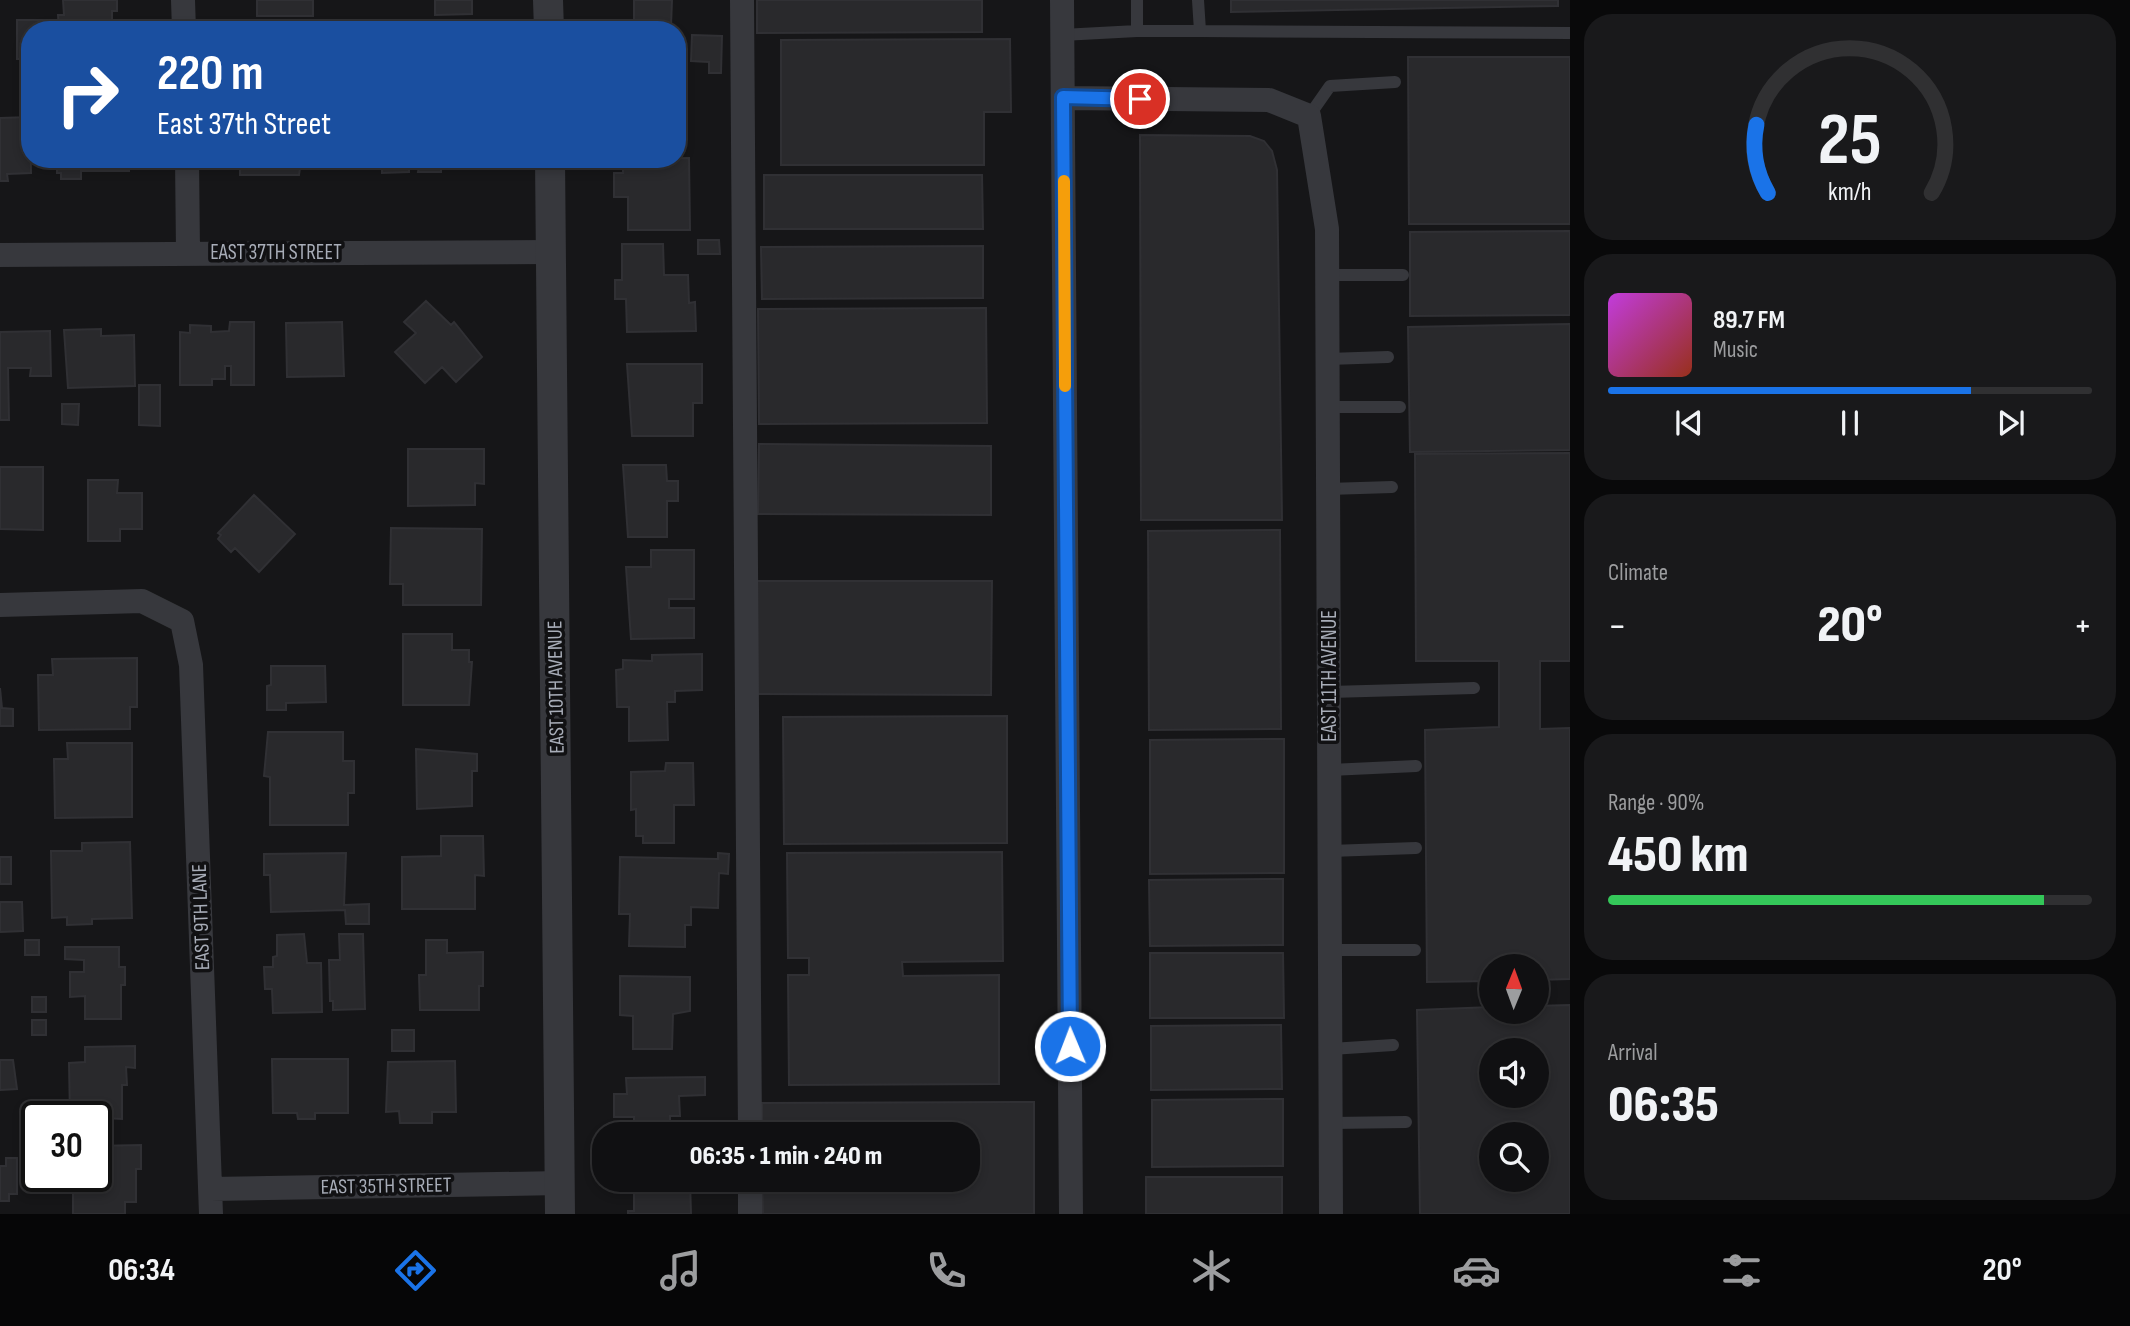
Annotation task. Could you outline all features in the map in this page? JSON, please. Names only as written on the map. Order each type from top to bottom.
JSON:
[{"type":"street","points":[[183,0],[184,21]]},
{"type":"street","points":[[548,0],[549,21]]},
{"type":"street","points":[[743,0],[750,1122]]},
{"type":"street","points":[[1062,0],[1071,1214]]},
{"type":"street","points":[[1063,97],[1269,100],[1309,116]]},
{"type":"street","name":"EAST 11TH AVENUE","points":[[1309,116],[1327,229],[1332,1123]]},
{"type":"street","points":[[187,168],[188,252]]},
{"type":"street","name":"EAST 10TH AVENUE","points":[[550,168],[560,1214]]},
{"type":"street","name":"EAST 37TH STREET","points":[[0,255],[552,252]]},
{"type":"street","name":"EAST 9TH LANE","points":[[0,605],[142,601],[182,621],[191,665],[211,1214]]},
{"type":"street","points":[[1331,1214],[1332,1123]]},
{"type":"street","name":"EAST 35TH STREET","points":[[211,1189],[561,1183]]},
{"type":"street","points":[[750,1192],[750,1214]]},
{"type":"lane","points":[[1137,0],[1137,31]]},
{"type":"lane","points":[[1198,0],[1200,30]]},
{"type":"lane","points":[[1062,35],[1200,30],[1570,33]]},
{"type":"lane","points":[[1309,116],[1330,86],[1395,82]]},
{"type":"lane","points":[[1327,275],[1403,275]]},
{"type":"lane","points":[[1328,359],[1388,358]]},
{"type":"lane","points":[[1328,407],[1400,407]]},
{"type":"lane","points":[[1328,489],[1392,487]]},
{"type":"lane","points":[[1330,692],[1474,688]]},
{"type":"lane","points":[[1330,770],[1416,766]]},
{"type":"lane","points":[[1330,851],[1416,848]]},
{"type":"lane","points":[[1331,950],[1415,950]]},
{"type":"lane","points":[[1331,1049],[1393,1045]]},
{"type":"lane","points":[[1332,1123],[1406,1122]]},
{"type":"building","points":[[63,0],[117,0],[117,11],[112,11],[112,21],[58,21],[58,15],[64,15]]},
{"type":"building","points":[[257,0],[313,0],[313,16],[257,16]]},
{"type":"building","points":[[435,0],[472,0],[472,14],[435,15]]},
{"type":"building","points":[[634,0],[672,0],[671,21],[634,21]]},
{"type":"building","points":[[757,0],[982,0],[982,32],[757,33]]},
{"type":"building","points":[[1231,0],[1558,0],[1558,6],[1231,12]]},
{"type":"building","points":[[17,20],[54,20],[21,21],[21,59],[17,59]]},
{"type":"building","points":[[692,35],[722,36],[721,73],[709,73],[709,62],[691,61]]},
{"type":"building","points":[[1010,39],[1011,112],[984,112],[984,165],[781,165],[781,40]]},
{"type":"building","points":[[1408,57],[1570,57],[1570,224],[1409,224]]},
{"type":"building","points":[[21,117],[21,168],[31,168],[31,173],[7,174],[8,181],[0,181],[0,118]]},
{"type":"building","points":[[1140,135],[1250,136],[1264,141],[1272,151],[1277,170],[1282,520],[1141,520]]},
{"type":"building","points":[[686,158],[689,158],[690,230],[628,230],[628,197],[614,197],[614,173],[623,173],[623,168],[686,168]]},
{"type":"building","points":[[57,168],[129,168],[129,171],[81,171],[81,179],[61,179],[61,173],[57,173]]},
{"type":"building","points":[[240,168],[300,168],[299,175],[240,175]]},
{"type":"building","points":[[382,168],[409,168],[409,172],[382,173]]},
{"type":"building","points":[[419,168],[441,168],[441,172],[418,172]]},
{"type":"building","points":[[764,175],[982,175],[983,229],[764,229]]},
{"type":"building","points":[[1570,231],[1570,315],[1410,316],[1410,232]]},
{"type":"building","points":[[698,240],[719,240],[720,254],[698,254]]},
{"type":"building","points":[[622,244],[663,244],[664,275],[688,275],[689,303],[695,302],[696,331],[627,332],[626,299],[615,299],[615,280],[622,280]]},
{"type":"building","points":[[983,246],[983,298],[762,299],[761,247]]},
{"type":"building","points":[[426,301],[451,325],[454,322],[482,357],[456,382],[442,367],[425,383],[395,352],[416,333],[404,322]]},
{"type":"building","points":[[986,308],[987,423],[759,424],[758,309]]},
{"type":"building","points":[[230,322],[254,322],[254,385],[231,385],[231,366],[225,366],[225,379],[212,379],[212,385],[180,385],[180,332],[190,333],[190,325],[211,326],[211,332],[229,331]]},
{"type":"building","points":[[342,322],[344,376],[287,377],[286,323]]},
{"type":"building","points":[[1570,324],[1570,450],[1410,452],[1408,327]]},
{"type":"building","points":[[101,329],[101,336],[134,335],[135,386],[68,388],[64,330]]},
{"type":"building","points":[[50,331],[51,376],[30,376],[31,368],[8,368],[9,420],[0,420],[0,332]]},
{"type":"building","points":[[627,364],[702,364],[702,403],[693,403],[693,436],[632,436]]},
{"type":"building","points":[[139,385],[160,385],[160,426],[139,425]]},
{"type":"building","points":[[62,404],[79,404],[78,425],[62,424]]},
{"type":"building","points":[[759,444],[991,446],[991,515],[758,514]]},
{"type":"building","points":[[408,449],[484,449],[484,484],[475,483],[475,505],[408,506]]},
{"type":"building","points":[[1570,453],[1570,661],[1540,661],[1540,729],[1570,728],[1570,979],[1549,980],[1549,954],[1479,954],[1479,981],[1427,982],[1425,730],[1499,727],[1499,661],[1416,661],[1415,454]]},
{"type":"building","points":[[623,465],[666,465],[667,481],[678,481],[678,501],[667,501],[667,537],[628,537]]},
{"type":"building","points":[[0,467],[43,467],[43,530],[0,529]]},
{"type":"building","points":[[88,480],[118,480],[117,493],[142,493],[142,529],[120,529],[120,541],[88,541]]},
{"type":"building","points":[[254,495],[295,534],[259,572],[235,548],[231,552],[218,539],[221,535],[218,533]]},
{"type":"building","points":[[391,528],[482,529],[481,605],[403,605],[403,584],[390,584]]},
{"type":"building","points":[[1280,530],[1281,729],[1149,730],[1148,531]]},
{"type":"building","points":[[651,550],[694,550],[694,599],[669,599],[669,608],[694,608],[694,638],[631,639],[626,567],[651,567]]},
{"type":"building","points":[[757,581],[992,581],[991,695],[756,694]]},
{"type":"building","points":[[403,634],[452,634],[452,650],[469,650],[469,662],[472,662],[469,705],[403,705]]},
{"type":"building","points":[[702,654],[702,690],[675,691],[675,702],[667,702],[668,740],[629,741],[629,707],[617,707],[616,670],[623,669],[623,660],[652,661],[652,655]]},
{"type":"building","points":[[137,658],[137,707],[130,707],[130,729],[39,730],[38,675],[53,675],[52,659]]},
{"type":"building","points":[[271,666],[325,666],[326,702],[286,703],[286,710],[267,710],[267,686],[271,685]]},
{"type":"building","points":[[0,688],[2,708],[13,709],[13,726],[0,726]]},
{"type":"building","points":[[1007,716],[1007,843],[784,844],[783,717]]},
{"type":"building","points":[[268,732],[343,732],[343,761],[354,761],[354,793],[348,793],[348,825],[270,825],[270,777],[264,776]]},
{"type":"building","points":[[1284,739],[1284,873],[1150,874],[1150,740]]},
{"type":"building","points":[[67,743],[132,743],[132,817],[55,818],[54,759],[68,759]]},
{"type":"building","points":[[416,749],[477,754],[477,771],[472,771],[472,806],[417,809]]},
{"type":"building","points":[[666,763],[693,763],[694,805],[674,805],[674,843],[643,843],[643,836],[636,836],[636,809],[631,810],[631,772],[665,771]]},
{"type":"building","points":[[441,836],[483,836],[484,876],[475,875],[475,909],[402,909],[402,857],[441,856]]},
{"type":"building","points":[[130,842],[132,918],[92,919],[92,924],[67,925],[67,917],[52,918],[51,851],[82,851],[82,843]]},
{"type":"building","points":[[1002,852],[1003,961],[902,962],[903,976],[999,975],[999,1084],[789,1085],[788,975],[809,975],[809,958],[788,958],[787,853]]},
{"type":"building","points":[[346,853],[344,905],[369,904],[369,924],[346,924],[345,910],[271,912],[270,875],[264,875],[264,854]]},
{"type":"building","points":[[718,853],[729,854],[728,874],[719,873],[718,908],[691,907],[691,925],[685,925],[685,947],[629,946],[630,914],[619,914],[620,857],[718,859]]},
{"type":"building","points":[[0,857],[11,857],[11,884],[0,884]]},
{"type":"building","points":[[1283,879],[1283,945],[1150,946],[1149,880]]},
{"type":"building","points":[[0,902],[22,902],[23,931],[0,932]]},
{"type":"building","points":[[304,934],[307,963],[321,963],[322,1012],[273,1013],[272,989],[265,989],[264,967],[273,967],[273,957],[277,956],[277,935]]},
{"type":"building","points":[[339,934],[363,934],[365,1009],[333,1010],[333,1001],[330,1001],[329,960],[340,960]]},
{"type":"building","points":[[25,940],[39,940],[39,955],[25,955]]},
{"type":"building","points":[[426,940],[447,940],[447,953],[483,952],[483,986],[479,986],[479,1010],[420,1010],[419,975],[426,975]]},
{"type":"building","points":[[65,947],[119,947],[119,967],[125,967],[125,985],[121,985],[121,1019],[85,1019],[85,996],[70,997],[70,972],[84,972],[84,960],[65,959]]},
{"type":"building","points":[[1150,953],[1283,953],[1284,1018],[1150,1018]]},
{"type":"building","points":[[620,976],[690,977],[690,1011],[673,1014],[672,1049],[633,1049],[633,1016],[620,1015]]},
{"type":"building","points":[[32,997],[46,997],[46,1012],[32,1012]]},
{"type":"building","points":[[1570,1005],[1570,1214],[1420,1214],[1417,1010],[1479,1007],[1479,1024],[1549,1024],[1549,1006]]},
{"type":"building","points":[[32,1020],[46,1020],[46,1035],[32,1035]]},
{"type":"building","points":[[1281,1025],[1282,1089],[1151,1090],[1151,1026]]},
{"type":"building","points":[[392,1030],[414,1030],[414,1051],[392,1051]]},
{"type":"building","points":[[135,1046],[135,1068],[126,1067],[127,1085],[122,1085],[122,1119],[112,1118],[112,1101],[70,1101],[69,1063],[85,1062],[85,1047]]},
{"type":"building","points":[[272,1059],[348,1059],[348,1113],[315,1113],[315,1119],[298,1119],[297,1113],[273,1113]]},
{"type":"building","points":[[0,1060],[13,1060],[17,1089],[0,1090]]},
{"type":"building","points":[[455,1061],[456,1112],[432,1112],[432,1123],[400,1123],[399,1111],[386,1112],[388,1062]]},
{"type":"building","points":[[705,1077],[705,1095],[679,1096],[680,1116],[670,1116],[670,1122],[634,1122],[634,1117],[614,1117],[614,1094],[627,1094],[626,1078]]},
{"type":"building","points":[[1283,1099],[1283,1166],[1152,1167],[1152,1100]]},
{"type":"building","points":[[1034,1102],[1034,1214],[763,1214],[762,1192],[980,1192],[980,1122],[762,1122],[762,1103]]},
{"type":"building","points":[[141,1145],[141,1169],[136,1169],[136,1202],[125,1202],[125,1214],[73,1214],[73,1192],[112,1192],[112,1146]]},
{"type":"building","points":[[6,1158],[17,1158],[17,1194],[9,1194],[9,1201],[0,1201],[0,1166],[6,1166]]},
{"type":"building","points":[[1146,1177],[1282,1177],[1282,1214],[1146,1214]]},
{"type":"building","points":[[634,1192],[690,1192],[691,1214],[628,1214],[628,1211],[634,1211]]},
{"type":"slow traffic","points":[[1064,181],[1065,386]]},
{"type":"route","points":[[1070,1046],[1063,97],[1140,99]]}]
